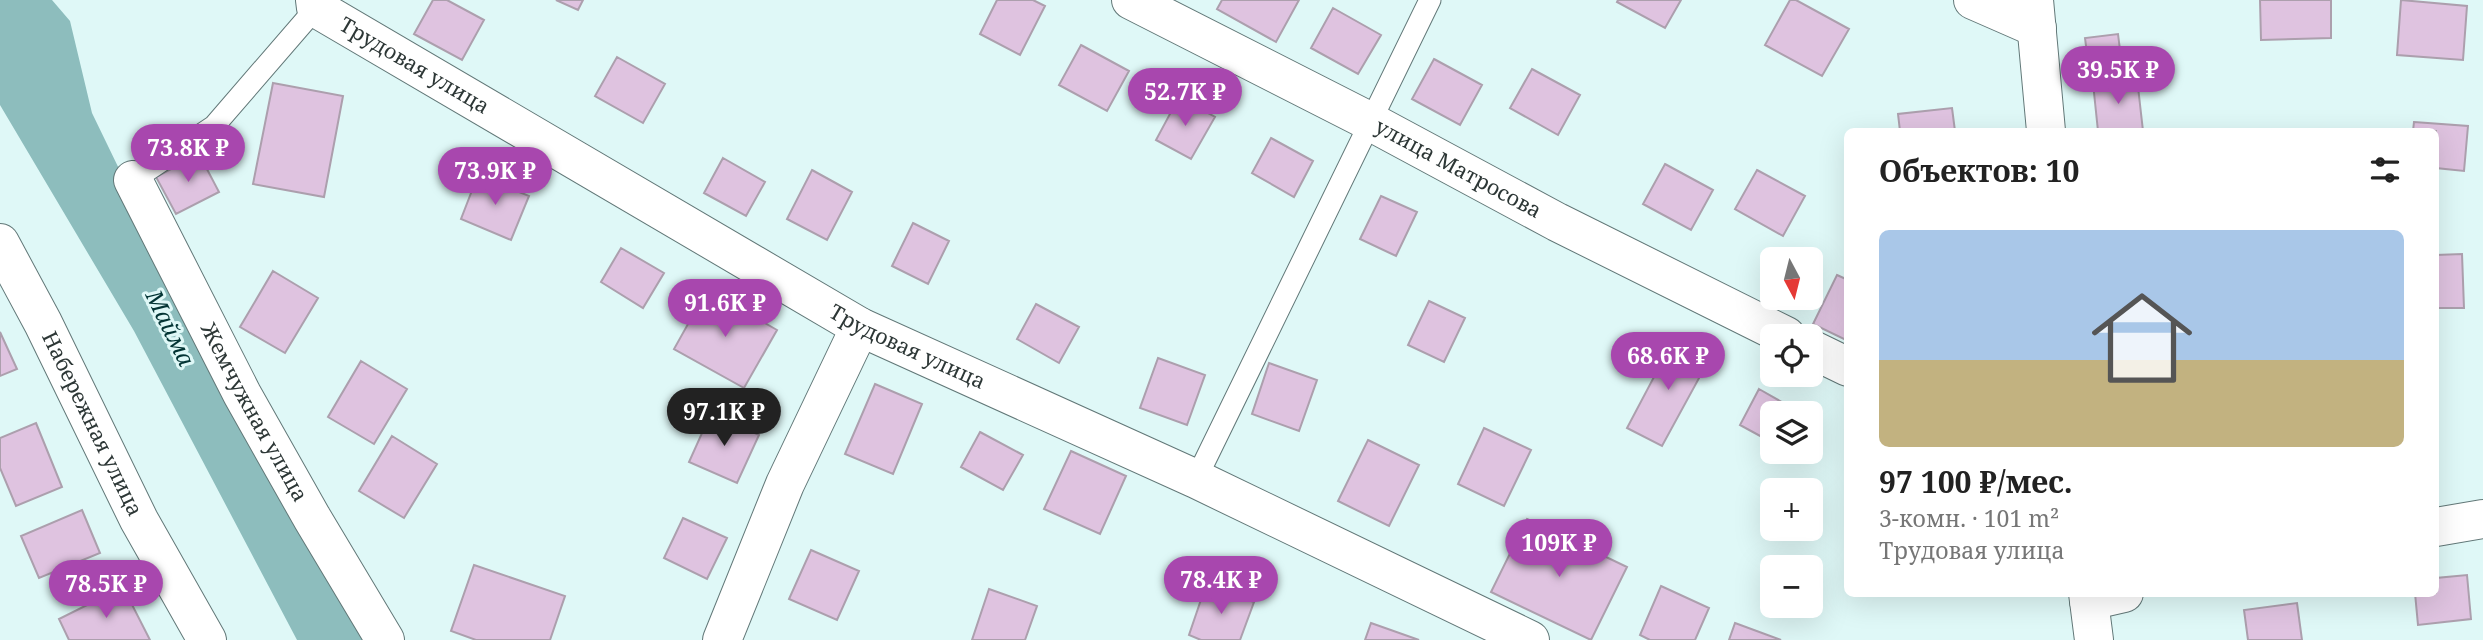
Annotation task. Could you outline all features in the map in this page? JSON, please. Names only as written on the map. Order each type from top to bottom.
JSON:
[{"type":"street","name":"улица Матросова","points":[[1131,0],[1371,122],[1557,222],[1762,324]]},
{"type":"street","points":[[1973,0],[2036,14],[2046,128]]},
{"type":"street","name":"Трудовая улица","points":[[316,4],[860,327],[1196,479],[1530,640]]},
{"type":"street","name":"Жемчужная улица","points":[[132,180],[242,394],[385,640]]},
{"type":"street","name":"Набережная улица","points":[[0,243],[43,323],[139,520],[206,640]]},
{"type":"street","points":[[722,640],[785,484],[860,327]]},
{"type":"street","points":[[1823,354],[1844,365]]},
{"type":"street","points":[[2439,526],[2483,519]]},
{"type":"street","points":[[2094,640],[2100,597]]},
{"type":"lane","points":[[1196,479],[1430,0]]},
{"type":"lane","points":[[132,180],[214,126],[316,4]]},
{"type":"water","name":"Майма","points":[[0,0],[52,0],[70,21],[92,113],[231,400],[383,640],[297,640],[134,331],[0,105]]},
{"type":"building","points":[[433,0],[447,0],[484,20],[462,60],[414,34]]},
{"type":"building","points":[[556,0],[583,0],[578,10]]},
{"type":"building","points":[[997,0],[1033,0],[1045,6],[1020,55],[980,34]]},
{"type":"building","points":[[1222,0],[1299,0],[1276,42],[1217,9]]},
{"type":"building","points":[[1681,0],[1665,28],[1617,2]]},
{"type":"building","points":[[1790,0],[1796,0],[1849,29],[1822,76],[1765,45]]},
{"type":"building","points":[[2260,0],[2331,0],[2331,38],[2261,40]]},
{"type":"building","points":[[2401,0],[2467,6],[2463,60],[2397,55]]},
{"type":"building","points":[[1333,8],[1381,35],[1358,74],[1311,48]]},
{"type":"building","points":[[2118,34],[2123,74],[2090,77],[2085,38]]},
{"type":"building","points":[[1081,45],[1129,71],[1107,111],[1059,85]]},
{"type":"building","points":[[617,57],[665,84],[643,123],[595,96]]},
{"type":"building","points":[[1434,59],[1482,85],[1460,125],[1412,99]]},
{"type":"building","points":[[1532,69],[1580,95],[1558,135],[1510,108]]},
{"type":"building","points":[[2137,78],[2143,128],[2098,128],[2093,83]]},
{"type":"building","points":[[273,83],[343,96],[324,197],[253,184]]},
{"type":"building","points":[[1179,97],[1215,117],[1191,159],[1156,140]]},
{"type":"building","points":[[1952,108],[1955,128],[1900,128],[1898,114]]},
{"type":"building","points":[[2414,122],[2468,126],[2464,171],[2439,168],[2439,128],[2413,128]]},
{"type":"building","points":[[1271,138],[1313,161],[1294,197],[1252,173]]},
{"type":"building","points":[[199,154],[219,192],[176,214],[156,177]]},
{"type":"building","points":[[723,158],[765,182],[746,216],[704,193]]},
{"type":"building","points":[[1665,164],[1713,190],[1691,230],[1643,204]]},
{"type":"building","points":[[812,170],[852,192],[827,240],[787,219]]},
{"type":"building","points":[[1757,170],[1805,196],[1783,236],[1735,209]]},
{"type":"building","points":[[478,175],[529,196],[511,240],[461,219]]},
{"type":"building","points":[[1381,196],[1417,212],[1396,256],[1360,239]]},
{"type":"building","points":[[913,223],[949,241],[928,284],[892,266]]},
{"type":"building","points":[[621,248],[664,273],[643,308],[601,282]]},
{"type":"building","points":[[2462,254],[2464,308],[2439,308],[2439,255]]},
{"type":"building","points":[[273,271],[318,298],[285,353],[240,327]]},
{"type":"building","points":[[1837,275],[1844,278],[1844,339],[1823,329],[1823,324],[1813,324],[1820,310],[1824,310],[1824,302]]},
{"type":"building","points":[[707,290],[777,330],[744,388],[674,349]]},
{"type":"building","points":[[1429,301],[1465,318],[1444,362],[1408,345]]},
{"type":"building","points":[[1036,304],[1079,327],[1059,363],[1017,339]]},
{"type":"building","points":[[0,332],[17,369],[0,376]]},
{"type":"building","points":[[1674,339],[1710,358],[1662,446],[1627,428]]},
{"type":"building","points":[[1158,358],[1205,375],[1187,425],[1140,408]]},
{"type":"building","points":[[361,361],[407,389],[374,444],[328,417]]},
{"type":"building","points":[[1269,363],[1317,380],[1299,431],[1252,414]]},
{"type":"building","points":[[875,384],[922,404],[893,474],[845,454]]},
{"type":"building","points":[[1759,389],[1780,401],[1760,401],[1760,436],[1740,425]]},
{"type":"building","points":[[711,413],[759,435],[737,483],[689,462]]},
{"type":"building","points":[[36,423],[62,487],[16,506],[0,468],[0,438]]},
{"type":"building","points":[[1484,428],[1531,450],[1504,506],[1458,484]]},
{"type":"building","points":[[980,432],[1023,455],[1003,490],[961,467]]},
{"type":"building","points":[[392,436],[437,464],[404,518],[359,491]]},
{"type":"building","points":[[1368,440],[1419,465],[1389,526],[1338,501]]},
{"type":"building","points":[[1071,451],[1126,476],[1100,534],[1044,509]]},
{"type":"building","points":[[82,510],[100,553],[39,578],[21,536]]},
{"type":"building","points":[[683,518],[727,538],[707,579],[664,558]]},
{"type":"building","points":[[1527,519],[1627,567],[1591,640],[1491,592]]},
{"type":"building","points":[[811,550],[859,571],[837,620],[789,599]]},
{"type":"building","points":[[474,565],[565,596],[550,640],[476,640],[451,631]]},
{"type":"building","points":[[2467,575],[2471,619],[2418,625],[2415,597],[2439,597],[2439,578]]},
{"type":"building","points":[[1206,585],[1254,602],[1240,640],[1201,640],[1189,635]]},
{"type":"building","points":[[1661,586],[1709,608],[1695,640],[1650,640],[1640,635]]},
{"type":"building","points":[[123,587],[150,640],[69,640],[59,619]]},
{"type":"building","points":[[989,589],[1037,606],[1025,640],[972,640]]},
{"type":"building","points":[[2297,603],[2302,640],[2248,640],[2244,610]]},
{"type":"building","points":[[1371,623],[1419,640],[1365,640]]},
{"type":"building","points":[[1735,623],[1781,640],[1729,640]]}]
